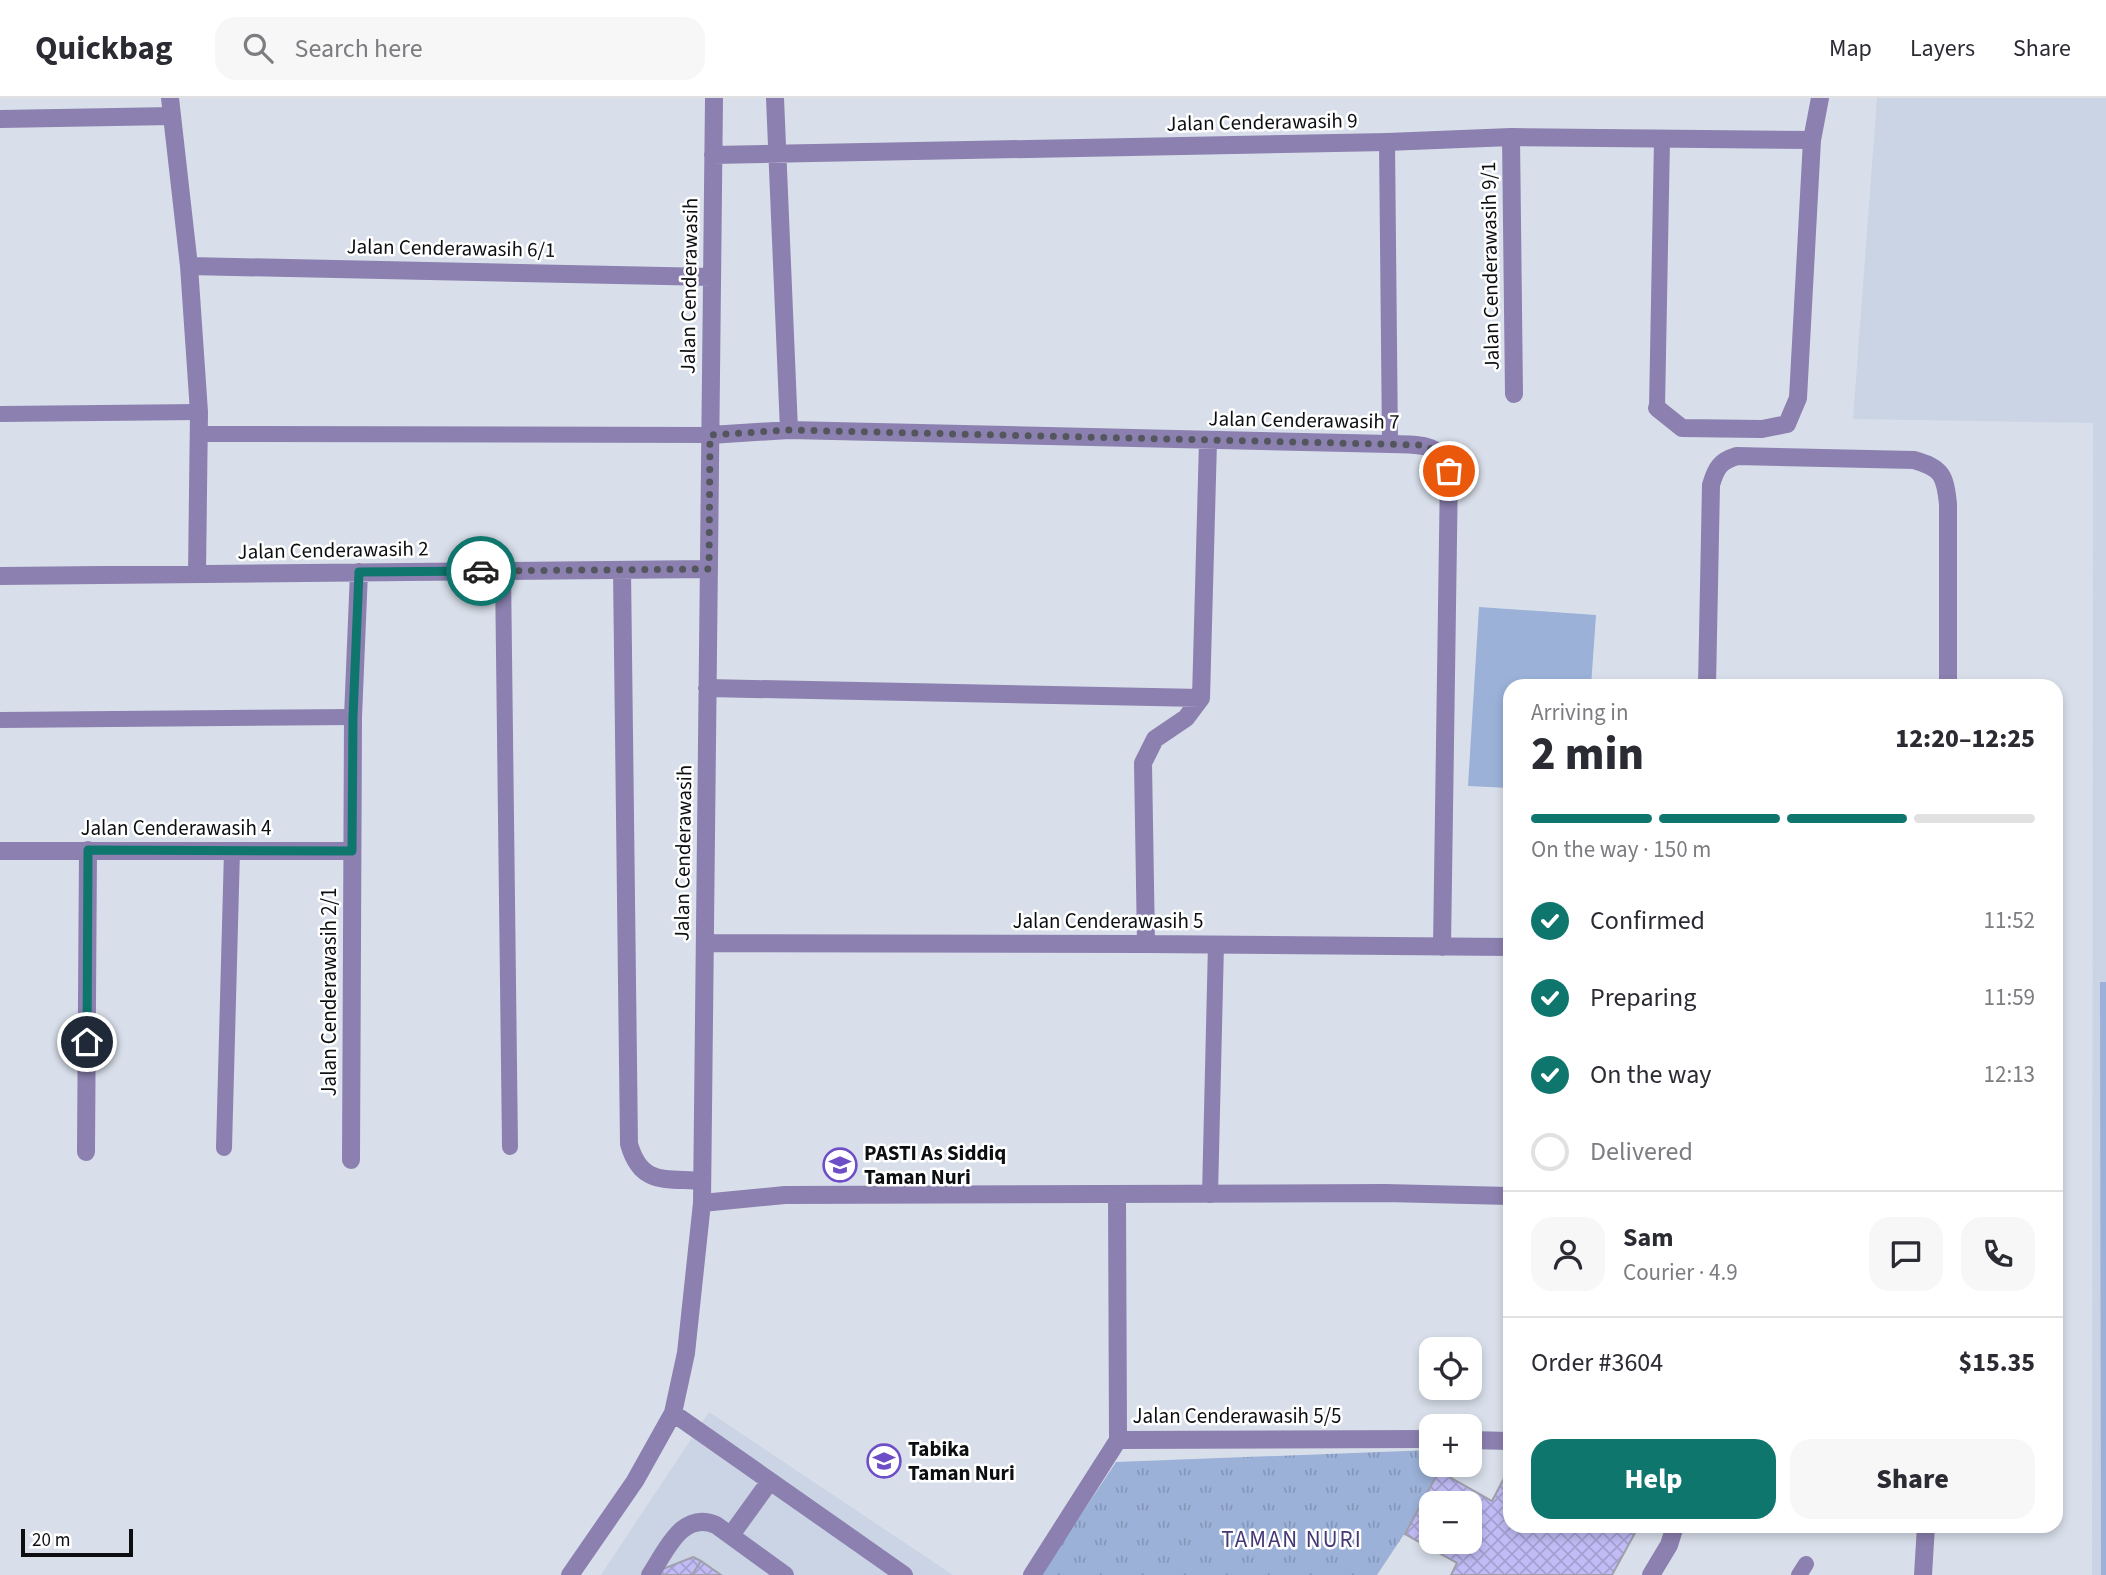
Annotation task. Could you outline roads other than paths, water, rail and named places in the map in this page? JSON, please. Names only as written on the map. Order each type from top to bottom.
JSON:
[{"type":"street","name":"Jalan Cenderawasih","points":[[570,1575],[635,1481],[673,1413],[687,1353],[702,1203],[714,98]]},
{"type":"street","points":[[775,98],[789,430]]},
{"type":"street","points":[[1657,408],[1682,428],[1762,429],[1787,424],[1798,398],[1812,140],[1820,98]]},
{"type":"street","points":[[0,119],[171,107],[189,266],[200,412],[197,574]]},
{"type":"street","name":"Jalan Cenderawasih 9","points":[[713,155],[1387,142],[1511,137],[1812,140]]},
{"type":"street","name":"Jalan Cenderawasih 9/1","points":[[1511,137],[1514,394]]},
{"type":"street","name":"Jalan Cenderawasih 6/1","points":[[189,266],[712,277]]},
{"type":"street","name":"Jalan Cenderawasih 7","points":[[710,435],[789,430],[1390,444],[1421,445],[1436,450],[1445,457],[1449,471],[1441,947]]},
{"type":"street","points":[[1146,944],[1143,763],[1155,739],[1186,718],[1201,698],[1208,440]]},
{"type":"street","points":[[1707,679],[1711,485],[1716,469],[1724,460],[1738,456],[1914,460],[1931,465],[1941,472],[1948,504],[1948,679]]},
{"type":"street","name":"Jalan Cenderawasih 2","points":[[0,576],[709,569]]},
{"type":"street","points":[[622,570],[629,1144],[634,1161],[649,1176],[702,1181]]},
{"type":"street","name":"Jalan Cenderawasih 2/1","points":[[351,1160],[353,717],[359,572]]},
{"type":"street","points":[[707,688],[1201,698]]},
{"type":"street","points":[[86,1152],[88,850]]},
{"type":"street","name":"Jalan Cenderawasih 4","points":[[0,851],[352,851]]},
{"type":"street","name":"Jalan Cenderawasih 5","points":[[705,943],[1503,947]]},
{"type":"street","points":[[1117,1194],[1118,1440]]},
{"type":"street","points":[[702,1203],[785,1195],[1503,1195]]},
{"type":"street","points":[[673,1413],[904,1575]]},
{"type":"street","name":"Jalan Cenderawasih 5/5","points":[[1032,1575],[1118,1440],[1419,1440]]},
{"type":"street","points":[[1482,1440],[1503,1441]]},
{"type":"street","points":[[731,1535],[770,1481]]},
{"type":"street","points":[[650,1575],[679,1531],[692,1522],[704,1520],[731,1535],[785,1575]]},
{"type":"street","points":[[1651,1575],[1669,1545],[1673,1533]]},
{"type":"street","points":[[1923,1575],[1926,1533]]},
{"type":"lane","points":[[1657,408],[1662,140]]},
{"type":"lane","points":[[1387,142],[1390,444]]},
{"type":"lane","points":[[0,414],[200,412]]},
{"type":"lane","points":[[200,435],[710,435]]},
{"type":"lane","points":[[503,571],[510,1147]]},
{"type":"lane","points":[[0,720],[353,717]]},
{"type":"lane","points":[[224,1148],[232,851]]},
{"type":"lane","points":[[1210,1195],[1216,944]]},
{"type":"place","name":"PASTI As Siddiq Taman Nuri","points":[[840,1165]]},
{"type":"place","name":"Tabika Taman Nuri","points":[[884,1461]]},
{"type":"district","name":"TAMAN NURI","points":[[1292,1539]]}]
